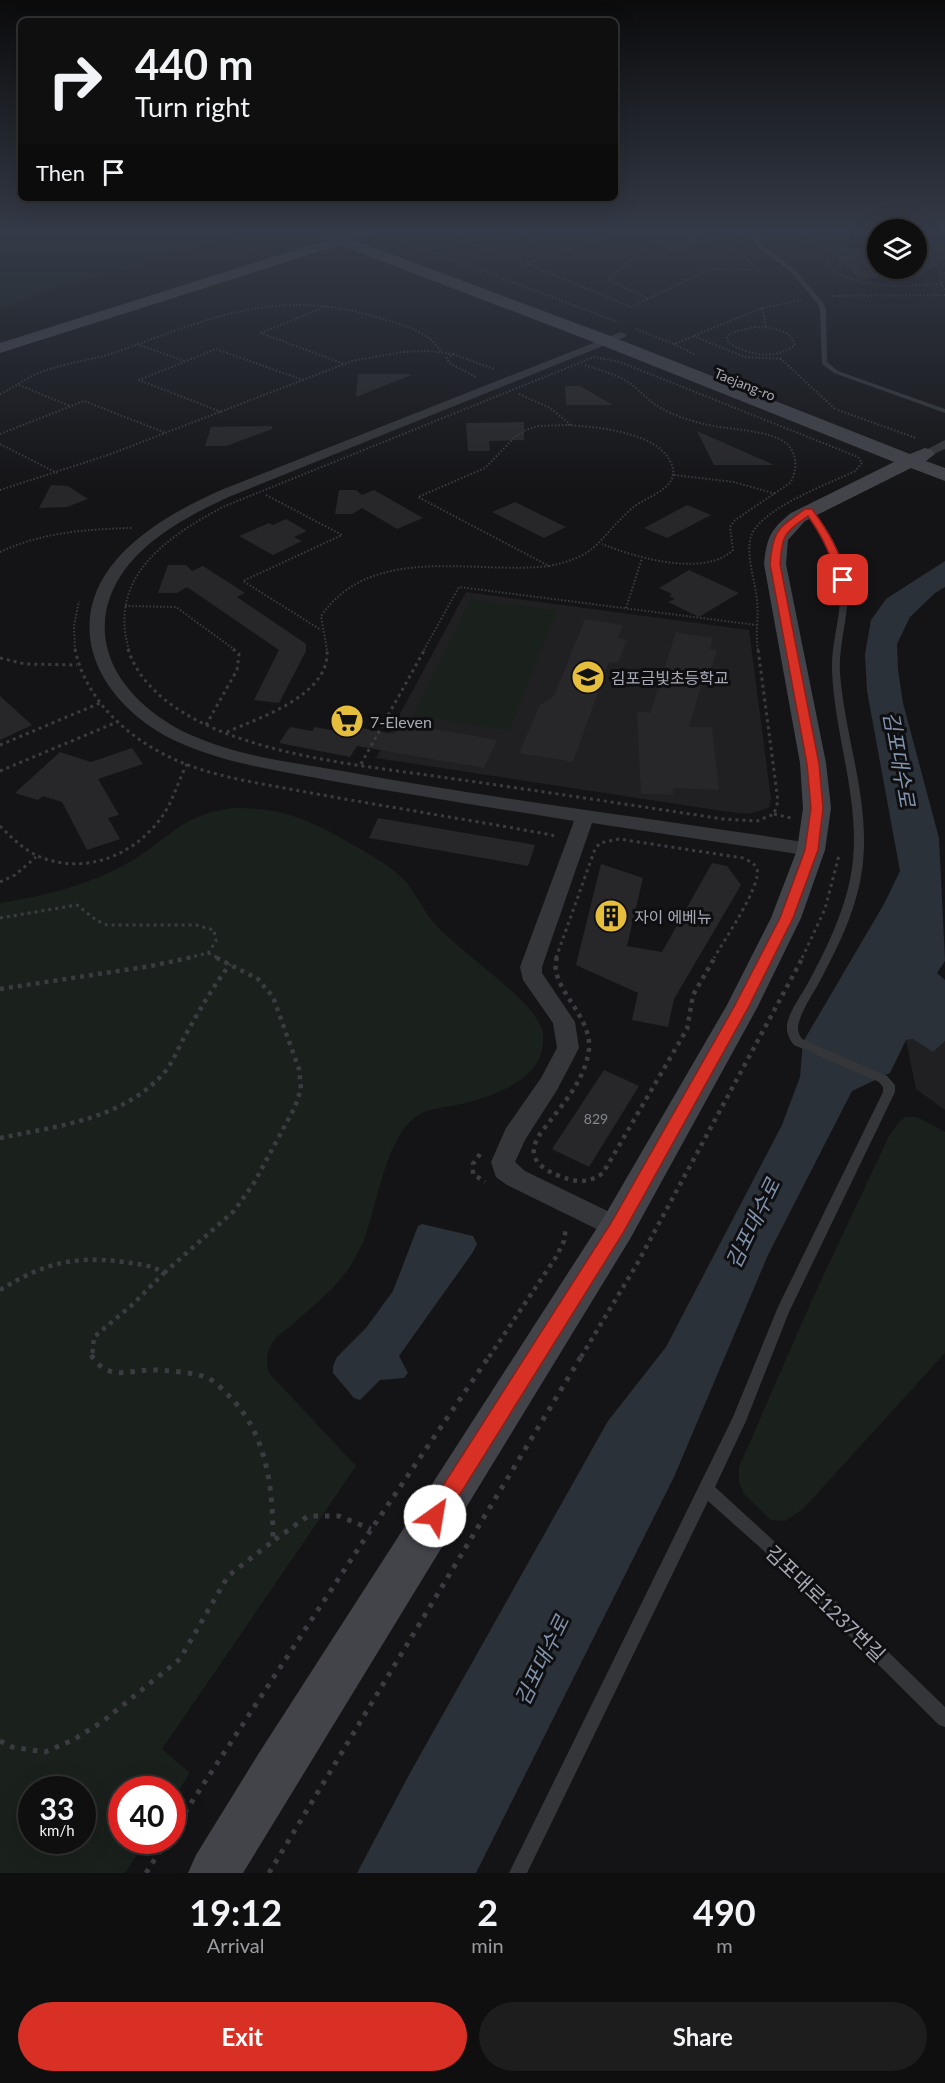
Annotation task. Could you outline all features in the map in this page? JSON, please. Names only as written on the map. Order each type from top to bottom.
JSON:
[{"type":"street","points":[[0,338],[70,316]]},
{"type":"street","points":[[0,348],[99,316]]},
{"type":"street","points":[[578,316],[620,331],[931,456],[945,475]]},
{"type":"street","points":[[620,331],[226,493],[188,511],[151,535],[126,557],[107,585],[97,619],[99,651],[117,685],[147,716],[182,738],[220,752],[264,763],[585,818],[811,850]]},
{"type":"street","points":[[214,1873],[276,1770],[617,1228],[766,960],[786,918],[811,850],[816,823],[817,793],[775,564],[777,540],[784,529],[809,511],[931,456]]},
{"type":"street","points":[[585,818],[531,967],[531,974],[564,1022],[568,1048],[549,1084],[515,1134],[503,1162],[505,1170],[516,1178],[617,1228]]},
{"type":"lane","points":[[823,316],[824,363],[836,372],[945,411]]},
{"type":"lane","points":[[518,1873],[739,1421],[783,1311],[889,1092],[889,1085],[883,1079],[798,1042],[792,1034],[791,1026],[833,945],[845,914],[855,883],[860,834],[854,780],[836,670],[844,595],[843,580],[834,551],[809,511]]},
{"type":"lane","name":"김포대로1237번길","points":[[706,1489],[770,1547],[945,1719]]},
{"type":"path","points":[[0,394],[43,371],[98,358],[213,316]]},
{"type":"path","points":[[301,316],[261,333],[345,364]]},
{"type":"path","points":[[377,316],[431,338],[441,351]]},
{"type":"path","points":[[585,316],[620,331],[674,344],[741,316]]},
{"type":"path","points":[[764,316],[766,328]]},
{"type":"path","points":[[715,345],[729,343],[752,353],[776,354],[792,349],[795,341],[785,333],[766,328],[736,330],[727,338],[729,343]]},
{"type":"path","points":[[693,336],[733,355],[747,359],[782,359]]},
{"type":"path","points":[[136,344],[186,361]]},
{"type":"path","points":[[222,412],[139,380],[216,349],[304,380]]},
{"type":"path","points":[[0,490],[57,473],[166,434],[345,364],[395,351],[441,351],[496,370]]},
{"type":"path","points":[[453,354],[447,358],[449,363],[475,376],[477,378],[474,382]]},
{"type":"path","points":[[776,354],[835,409]]},
{"type":"path","points":[[594,357],[608,358],[861,460],[860,467],[855,471],[773,513],[755,527],[749,551],[759,618],[755,630],[778,801],[774,814],[767,819],[748,821],[723,819],[361,764],[292,751],[226,733],[206,725],[158,695],[137,670],[127,650],[124,632],[125,606],[131,585],[140,569],[169,540],[202,518],[260,492],[579,362],[594,357]]},
{"type":"path","points":[[579,362],[627,381],[654,404],[675,415],[704,424],[766,435],[784,442],[794,454],[797,468],[790,483],[735,520],[730,527],[733,550],[724,558],[689,562],[642,558],[602,544]]},
{"type":"path","points":[[19,385],[70,406]]},
{"type":"path","points":[[512,391],[550,408],[572,425]]},
{"type":"path","points":[[0,434],[84,401],[166,434]]},
{"type":"path","points":[[226,733],[290,702],[318,682],[327,664],[321,616],[332,600],[357,584],[390,573],[438,565],[507,570],[549,566],[581,557],[602,544],[621,516],[665,488],[674,475],[670,460],[652,443],[614,431],[572,425],[543,426],[523,431],[515,436],[502,454],[485,468],[418,497],[549,566]]},
{"type":"path","points":[[0,444],[57,473]]},
{"type":"path","points":[[674,475],[727,481],[776,494]]},
{"type":"path","points":[[260,492],[342,535],[243,581],[322,631]]},
{"type":"path","points":[[0,552],[37,538],[70,531],[137,528],[130,534]]},
{"type":"path","points":[[626,608],[642,558]]},
{"type":"path","points":[[361,764],[459,587],[756,625]]},
{"type":"path","points":[[82,592],[73,628],[76,665],[100,703],[117,722],[164,754],[187,764],[252,781],[552,835],[558,839],[558,846]]},
{"type":"path","points":[[125,606],[176,607],[224,640],[239,654],[237,670],[206,725]]},
{"type":"path","points":[[0,658],[25,664],[76,665]]},
{"type":"path","points":[[0,745],[100,703]]},
{"type":"path","points":[[0,771],[117,722]]},
{"type":"path","points":[[0,826],[10,838],[36,857],[58,864],[98,861],[115,856],[130,847],[160,818],[187,764]]},
{"type":"path","points":[[619,839],[733,856],[752,862],[757,868],[758,876],[743,909],[693,995],[687,1029],[603,1173],[596,1179],[584,1182],[570,1179],[542,1167],[535,1158],[534,1148],[537,1138],[576,1084],[585,1067],[589,1047],[588,1031],[554,972],[555,962],[590,860],[600,843],[619,839]]},
{"type":"path","points":[[0,882],[15,875],[36,857]]},
{"type":"path","points":[[0,918],[77,905],[96,920],[107,925],[196,925],[214,930],[216,941],[208,953]]},
{"type":"path","points":[[0,989],[151,966],[208,953],[258,979],[273,997],[298,1069],[301,1089],[295,1107],[258,1175],[234,1211],[209,1231],[132,1305],[106,1324],[94,1337],[91,1355],[99,1367],[114,1373],[155,1370],[207,1377],[226,1393],[245,1413],[258,1435],[273,1500],[273,1541]]},
{"type":"path","points":[[0,1138],[97,1117],[120,1106],[144,1089],[165,1072],[177,1053],[195,1014],[218,978],[230,964]]},
{"type":"path","points":[[483,1149],[473,1164],[473,1174],[491,1184]]},
{"type":"path","points":[[186,1811],[371,1529],[564,1243],[567,1233],[566,1224],[562,1219]]},
{"type":"path","points":[[0,1290],[22,1276],[55,1262],[94,1258],[156,1267],[164,1274]]},
{"type":"path","points":[[0,1741],[12,1747],[45,1752],[73,1740],[102,1722],[180,1659],[228,1576],[308,1516],[339,1516],[371,1529]]},
{"type":"path","points":[[147,1873],[159,1854]]},
{"type":"shaded area","name":"김포금빛초등학교","points":[[466,592],[749,630],[771,799],[769,808],[748,814],[729,812],[376,758]]},
{"type":"shaded area","points":[[471,599],[557,611],[509,730],[413,715]]},
{"type":"shaded area","points":[[233,808],[284,813],[312,823],[388,866],[409,885],[441,931],[512,991],[527,1007],[538,1021],[543,1034],[542,1050],[536,1064],[515,1084],[486,1097],[426,1111],[410,1122],[392,1150],[365,1238],[352,1263],[317,1303],[272,1343],[267,1358],[269,1373],[356,1466],[162,1749],[190,1773],[186,1779],[186,1776],[108,1776],[108,1854],[137,1854],[125,1873],[0,1873],[0,903],[50,893],[98,878],[128,863],[176,829],[200,816]]},
{"type":"shaded area","points":[[913,1039],[933,1051],[945,1041],[945,1110],[916,1089],[906,1040]]},
{"type":"shaded area","points":[[905,1117],[917,1117],[945,1132],[945,1353],[803,1509],[785,1521],[771,1520],[744,1494],[739,1482],[739,1467],[811,1302],[889,1136]]},
{"type":"water","name":"김포대수로","points":[[945,561],[945,587],[935,593],[910,617],[897,644],[903,703],[939,838],[945,961],[937,973],[945,980],[945,1041],[933,1052],[913,1039],[906,1040],[890,1073],[852,1091],[768,1255],[674,1477],[476,1873],[357,1873],[410,1773],[608,1421],[666,1347],[782,1125],[800,1077],[803,1042],[884,904],[900,871],[867,691],[865,654],[871,620],[886,599]]},
{"type":"water","points":[[422,1224],[473,1236],[477,1244],[399,1356],[408,1373],[404,1378],[380,1380],[360,1400],[354,1398],[333,1373],[333,1366],[337,1357],[366,1328],[393,1291],[418,1226]]},
{"type":"building","points":[[358,374],[410,374],[411,375],[356,397]]},
{"type":"building","points":[[565,386],[580,386],[613,405],[566,405]]},
{"type":"building","points":[[524,422],[524,440],[489,441],[490,451],[468,451],[466,423]]},
{"type":"building","points":[[272,426],[272,429],[226,446],[205,446],[211,427]]},
{"type":"building","points":[[697,431],[774,465],[714,465]]},
{"type":"building","points":[[51,485],[68,486],[88,499],[67,507],[39,508]]},
{"type":"building","points":[[339,490],[356,490],[362,495],[374,490],[423,518],[397,529],[362,508],[352,514],[335,514]]},
{"type":"building","points":[[515,502],[566,527],[544,538],[492,512]]},
{"type":"building","points":[[687,505],[711,515],[667,538],[644,528]]},
{"type":"building","points":[[286,519],[307,531],[294,537],[302,541],[273,555],[239,536],[269,523],[273,525]]},
{"type":"building","points":[[168,565],[186,565],[192,571],[203,566],[245,593],[237,597],[306,644],[306,651],[279,703],[254,700],[279,650],[187,587],[177,593],[158,593]]},
{"type":"building","points":[[689,570],[739,593],[699,617],[668,602],[675,599],[669,596],[672,594],[659,588]]},
{"type":"building","points":[[585,619],[623,625],[618,638],[627,640],[618,663],[609,662],[573,762],[519,753],[540,705],[554,696]]},
{"type":"building","points":[[676,632],[713,638],[710,649],[717,650],[710,673],[705,672],[689,727],[712,727],[719,790],[673,788],[673,795],[641,794],[637,711],[650,713]]},
{"type":"building","points":[[0,696],[32,725],[0,740]]},
{"type":"building","points":[[400,723],[497,740],[484,768],[357,746],[350,757],[279,743],[290,727],[312,731],[315,727],[347,733],[351,726],[394,734]]},
{"type":"building","points":[[132,748],[143,764],[98,779],[119,815],[108,818],[120,839],[87,850],[62,802],[43,796],[38,800],[15,793],[60,752],[91,762]]},
{"type":"building","points":[[378,818],[535,845],[528,866],[369,838]]},
{"type":"building","name":"자이 에베뉴","points":[[712,863],[727,866],[741,885],[674,999],[668,1027],[632,1020],[638,993],[576,965],[601,864],[643,878],[627,946],[662,952]]},
{"type":"building","points":[[604,1070],[639,1086],[589,1167],[552,1149]]},
{"type":"place","name":"김포금빛초등학교","points":[[588,677]]},
{"type":"place","name":"7-Eleven","points":[[347,721]]},
{"type":"place","name":"자이 에베뉴","points":[[611,916]]},
{"type":"route","points":[[435,1516],[617,1228],[741,1008],[786,918],[811,850],[816,823],[817,793],[775,564],[777,540],[784,529],[809,511],[819,522],[834,551],[843,580]]}]
